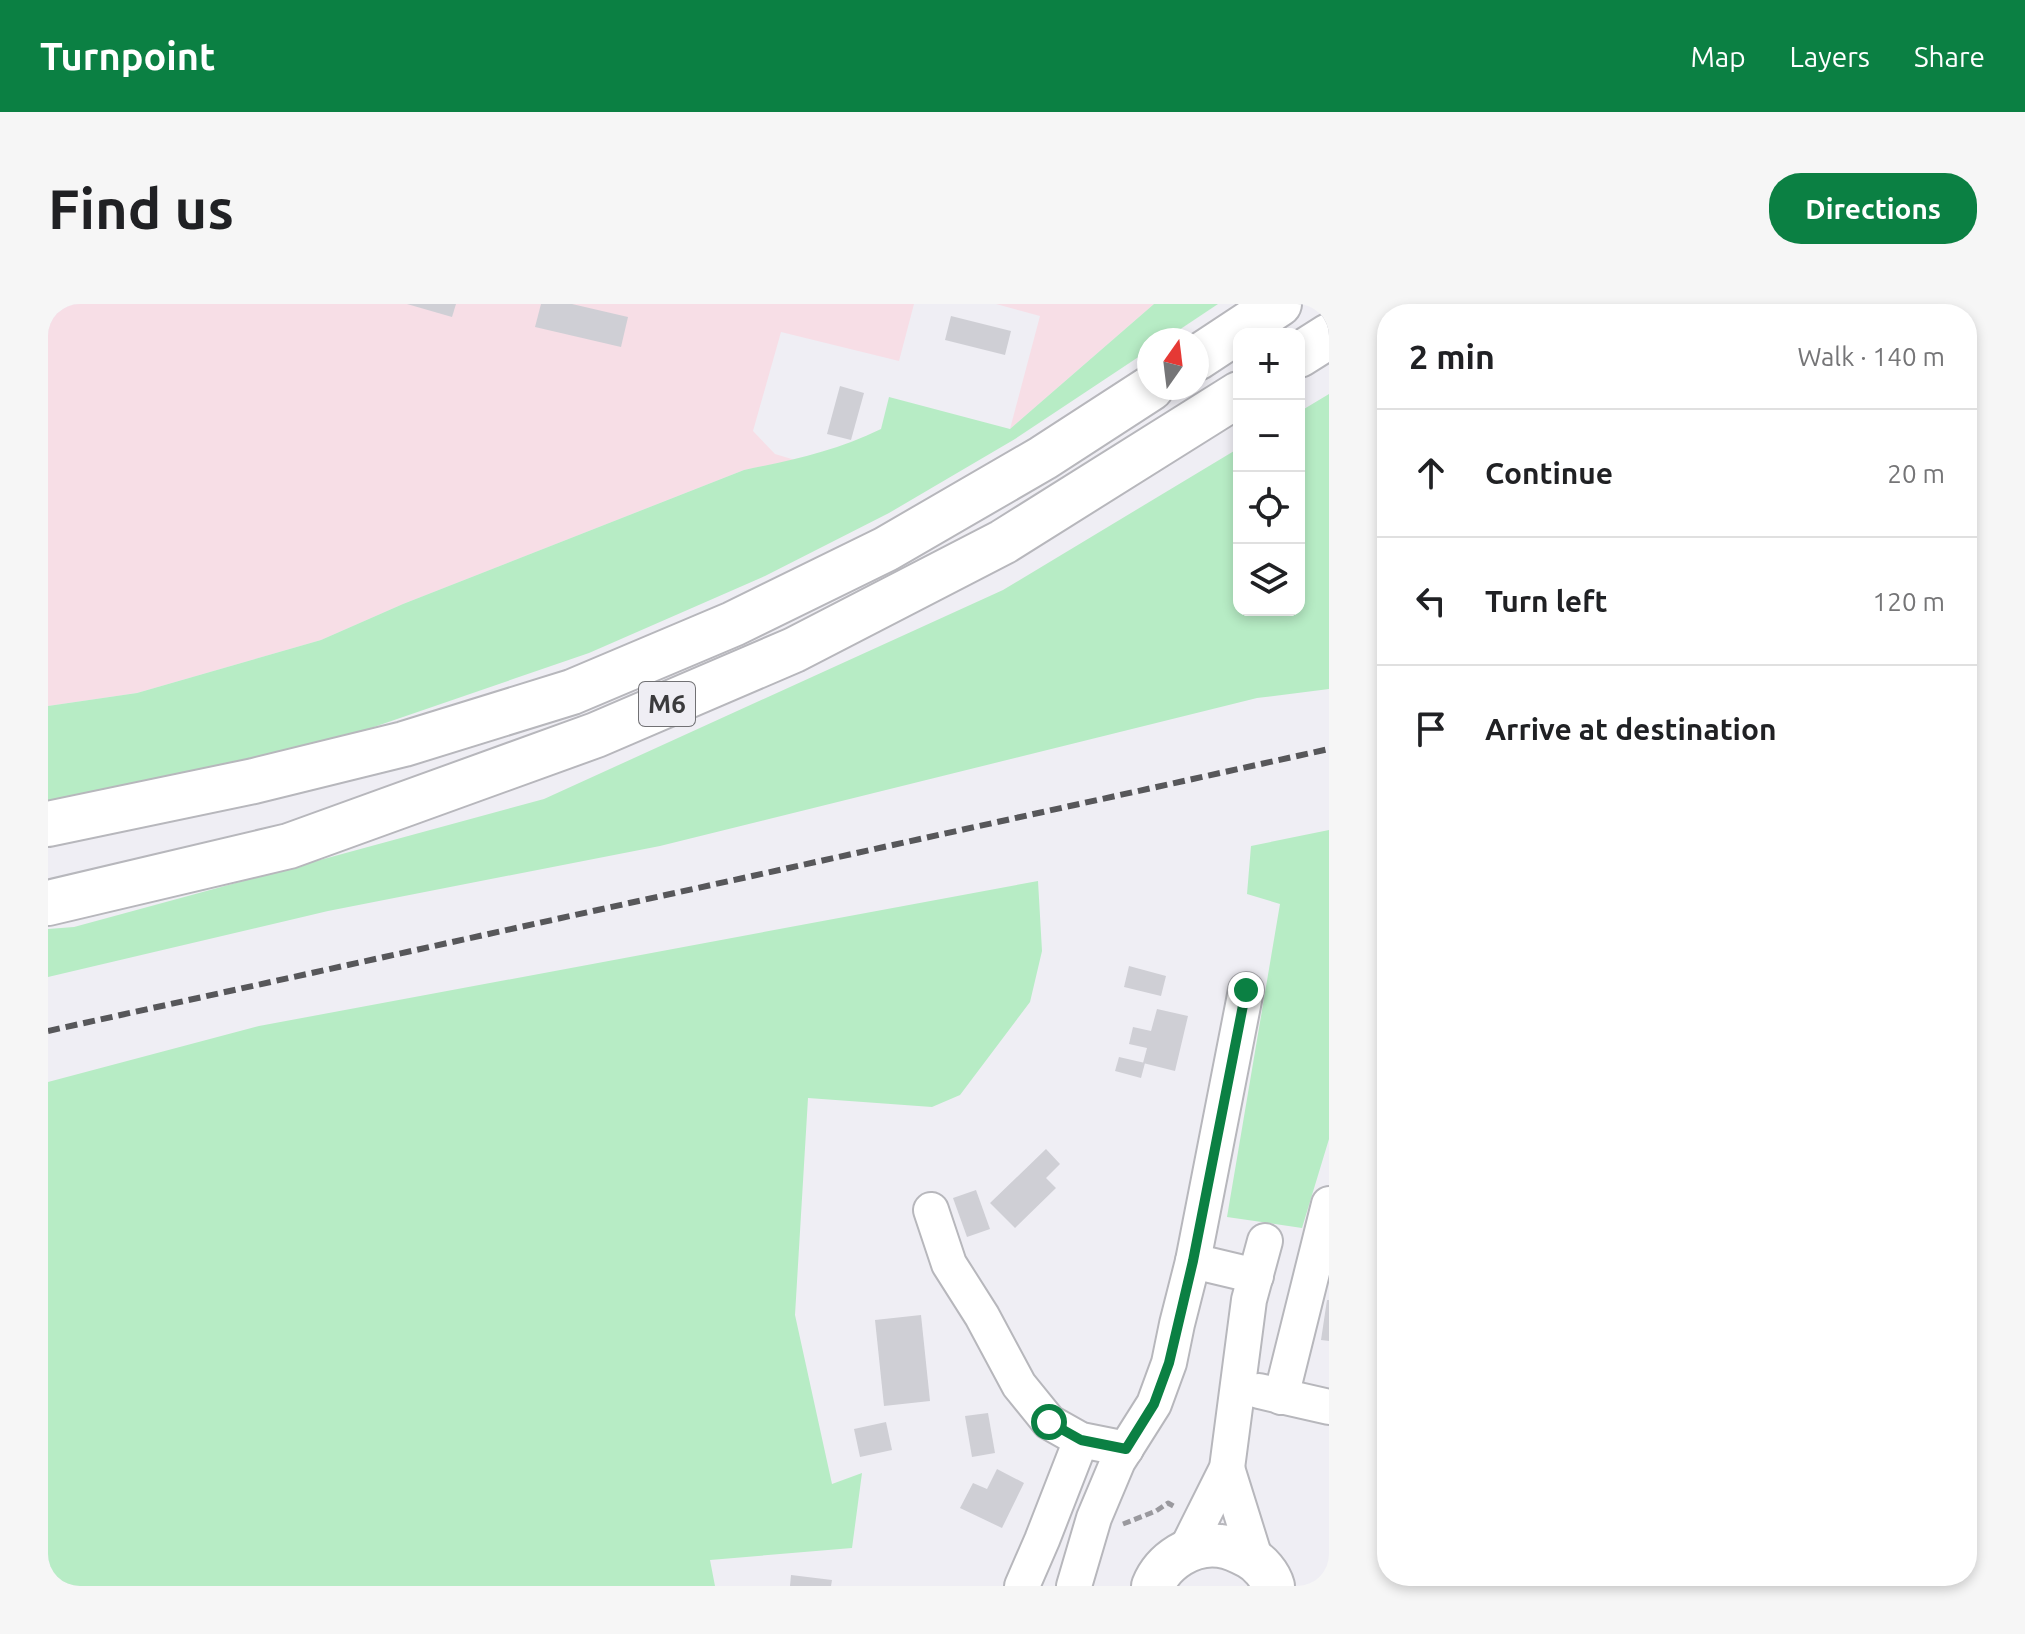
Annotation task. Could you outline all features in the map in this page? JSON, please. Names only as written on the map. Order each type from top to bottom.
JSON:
[{"type":"highway","points":[[1209,350],[1279,304]]},
{"type":"highway","points":[[1305,351],[1329,336]]},
{"type":"highway","name":"M6","points":[[48,824],[254,781],[389,748],[572,692],[733,624],[886,549],[1043,458],[1137,397]]},
{"type":"highway","name":"M6","points":[[48,903],[289,846],[611,729],[794,650],[1003,542],[1233,398]]},
{"type":"main road","points":[[1153,1586],[1167,1564],[1185,1552],[1219,1545],[1234,1549],[1271,1578]]},
{"type":"street","points":[[1074,1586],[1091,1528],[1118,1461],[1154,1404],[1169,1363],[1193,1261],[1246,990]]},
{"type":"street","points":[[1281,1397],[1329,1204]]},
{"type":"street","points":[[931,1210],[949,1264],[982,1316],[1019,1385],[1049,1422],[1081,1440],[1126,1449]]},
{"type":"street","points":[[1185,1552],[1227,1468],[1249,1300],[1265,1241]]},
{"type":"street","points":[[1193,1261],[1256,1276]]},
{"type":"street","points":[[1238,1385],[1329,1407]]},
{"type":"street","points":[[1022,1586],[1081,1440]]},
{"type":"street","points":[[1227,1468],[1271,1578]]},
{"type":"path","points":[[1091,1528],[1109,1529],[1156,1511],[1168,1503],[1178,1509]]},
{"type":"shaded area","points":[[48,304],[914,304],[899,361],[781,332],[753,431],[775,454],[795,460],[744,470],[403,604],[321,640],[137,693],[48,706]]},
{"type":"shaded area","points":[[996,304],[1154,304],[1010,429],[1040,316]]},
{"type":"green space","points":[[1154,304],[1218,304],[1182,328],[1137,328],[1137,358],[1015,439],[889,513],[765,576],[589,653],[336,740],[48,807],[48,706],[137,693],[321,640],[403,604],[744,470],[814,454],[864,437],[881,429],[889,397],[1010,429]]},
{"type":"green space","points":[[1329,394],[1329,689],[1257,698],[660,846],[328,911],[48,977],[48,929],[74,927],[544,799],[1003,590],[1233,452],[1233,616],[1305,616],[1305,408]]},
{"type":"green space","points":[[1329,830],[1329,1139],[1302,1228],[1227,1217],[1280,904],[1247,894],[1251,846]]},
{"type":"green space","points":[[1038,881],[1042,951],[1030,1002],[960,1095],[932,1107],[808,1098],[795,1315],[832,1484],[862,1473],[852,1548],[710,1560],[715,1586],[48,1586],[48,1082],[259,1026]]},
{"type":"building","points":[[407,304],[456,304],[452,317]]},
{"type":"building","points":[[541,304],[572,304],[628,317],[621,347],[535,327]]},
{"type":"building","points":[[951,316],[1011,331],[1005,355],[945,340]]},
{"type":"building","points":[[840,386],[864,393],[851,440],[827,434]]},
{"type":"building","points":[[1129,966],[1166,976],[1161,996],[1124,987]]},
{"type":"building","points":[[1157,1009],[1188,1016],[1175,1071],[1143,1063],[1147,1048],[1129,1044],[1133,1027],[1151,1031]]},
{"type":"building","points":[[1119,1057],[1145,1063],[1141,1078],[1115,1071]]},
{"type":"building","points":[[1046,1149],[1060,1164],[1046,1178],[1056,1188],[1015,1228],[990,1203]]},
{"type":"building","points":[[976,1190],[990,1229],[967,1237],[953,1198]]},
{"type":"building","points":[[1329,1300],[1329,1341],[1321,1340]]},
{"type":"building","points":[[921,1315],[930,1401],[884,1406],[875,1320]]},
{"type":"building","points":[[988,1413],[995,1453],[972,1457],[965,1416]]},
{"type":"building","points":[[886,1422],[892,1450],[860,1457],[854,1429]]},
{"type":"building","points":[[997,1469],[1024,1483],[1002,1528],[960,1508],[973,1483],[987,1489]]},
{"type":"building","points":[[791,1575],[832,1580],[831,1586],[790,1586]]},
{"type":"railway","points":[[48,1031],[1329,749]]},
{"type":"route","points":[[1049,1422],[1081,1440],[1126,1449],[1154,1404],[1169,1363],[1193,1261],[1246,990]]}]
